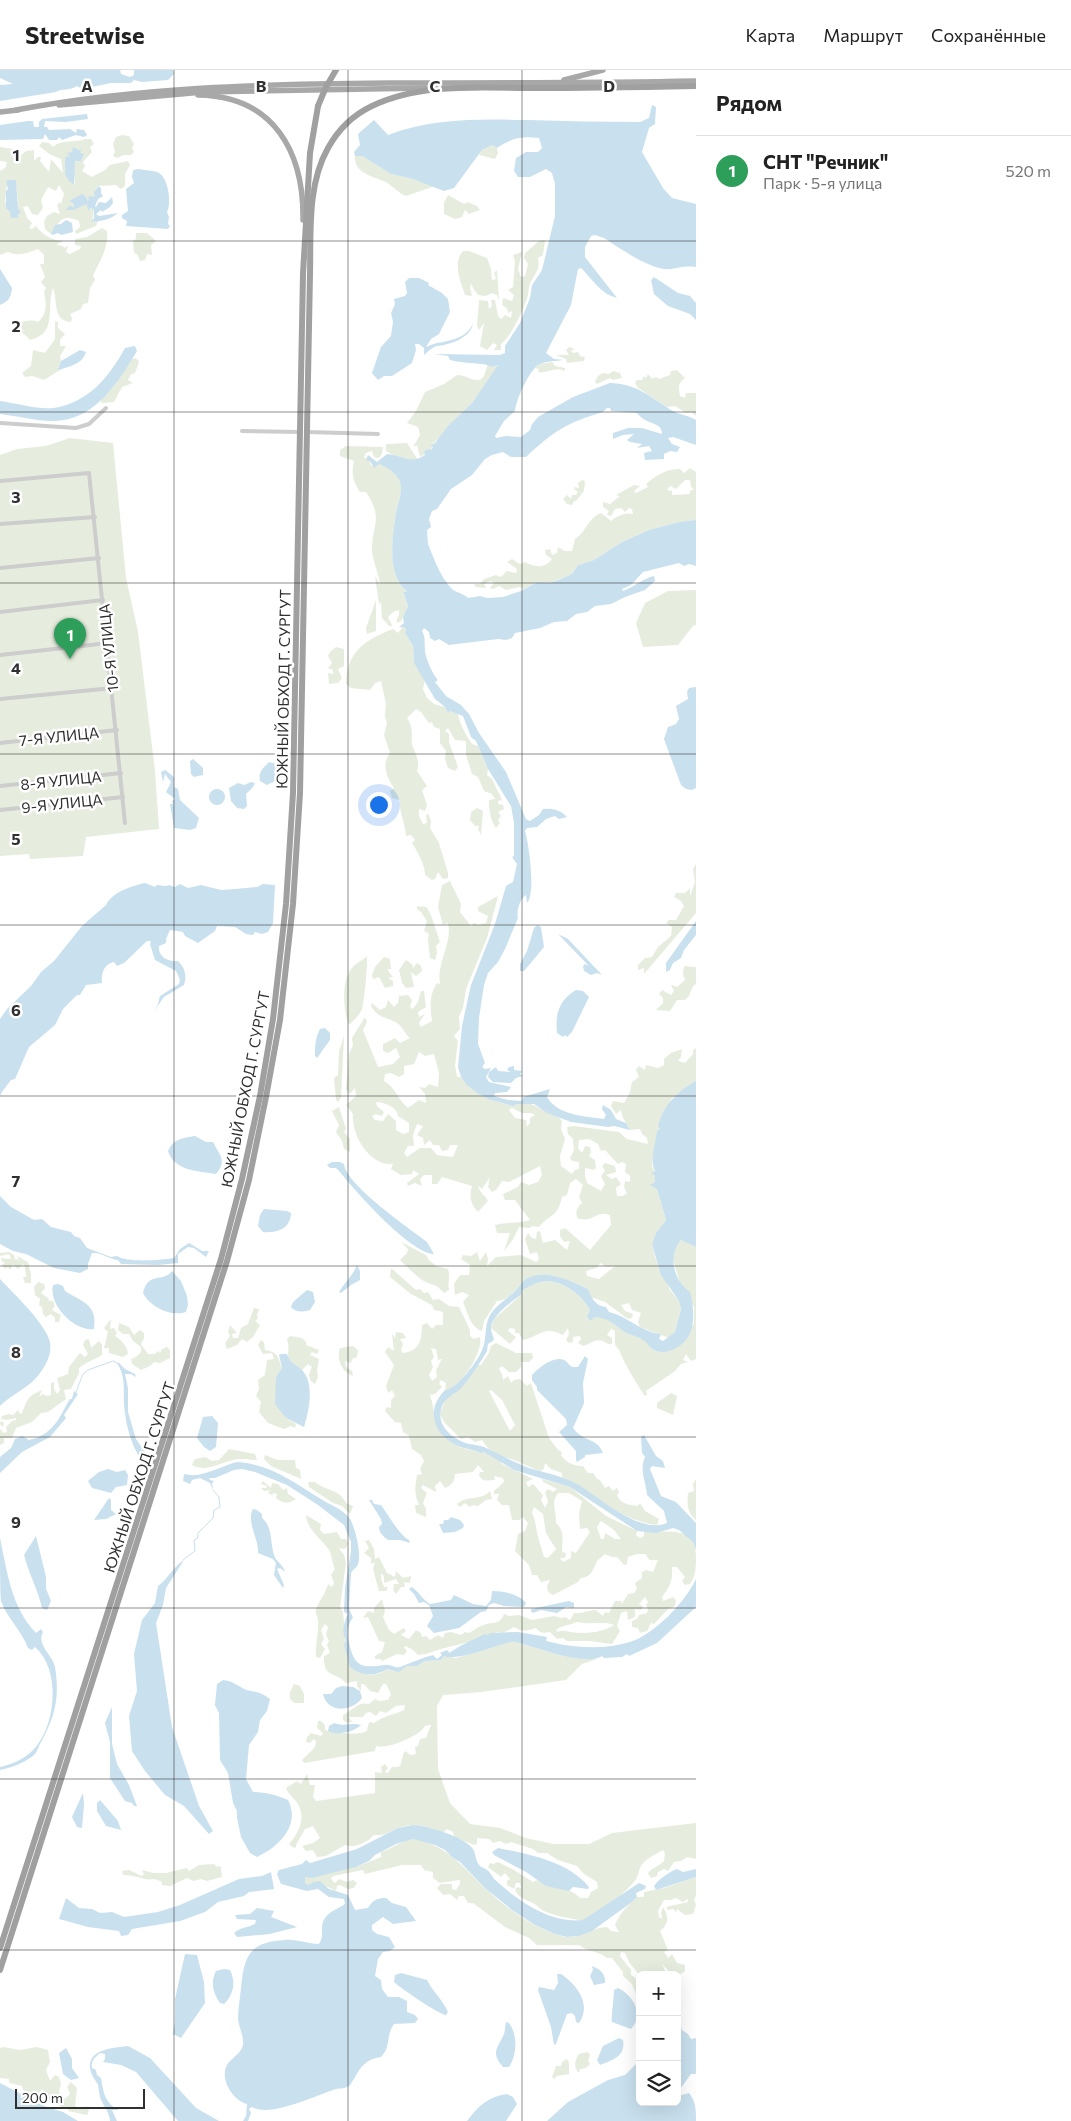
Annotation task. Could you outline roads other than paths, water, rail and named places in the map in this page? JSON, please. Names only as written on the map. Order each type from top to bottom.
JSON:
[{"type":"highway","name":"ЮЖНЫЙ ОБХОД Г. СУРГУТ","points":[[0,1970],[213,1308],[238,1222],[266,1097],[280,1020],[290,940],[298,830],[303,432],[310,153],[318,106],[336,70]]},
{"type":"highway","name":"ЮЖНЫЙ ОБХОД Г. СУРГУТ","points":[[306,274],[316,180],[327,150],[338,132],[358,114],[377,104],[406,95],[452,88],[696,86]]},
{"type":"highway","name":"ЮЖНЫЙ ОБХОД Г. СУРГУТ","points":[[0,1948],[195,1344],[232,1221],[260,1096],[274,1019],[292,830],[303,432]]},
{"type":"main road","points":[[538,83],[576,78],[603,70]]},
{"type":"main road","points":[[16,110],[78,99],[203,87],[299,84],[696,82]]},
{"type":"main road","points":[[0,112],[161,95],[244,90],[452,88]]},
{"type":"main road","points":[[161,95],[203,95],[239,102],[261,114],[283,136],[295,158],[301,179],[304,206],[306,274]]},
{"type":"street","points":[[0,423],[68,429],[76,428],[89,424],[106,408]]},
{"type":"street","points":[[242,431],[378,434]]},
{"type":"street","name":"10-Я УЛИЦА","points":[[0,481],[89,472],[117,730],[125,823]]},
{"type":"street","points":[[0,524],[95,517]]},
{"type":"street","points":[[0,568],[99,558]]},
{"type":"street","points":[[0,612],[103,600]]},
{"type":"street","points":[[0,655],[108,643]]},
{"type":"street","points":[[0,699],[112,688]]},
{"type":"street","name":"7-Я УЛИЦА","points":[[0,743],[117,730]]},
{"type":"street","name":"8-Я УЛИЦА","points":[[0,786],[121,773]]},
{"type":"street","name":"9-Я УЛИЦА","points":[[0,810],[123,797]]},
{"type":"water","points":[[0,70],[120,70],[121,74],[130,77],[134,75],[134,70],[173,70],[174,74],[168,80],[142,82],[134,80],[131,83],[111,83],[82,89],[77,86],[56,92],[0,101],[0,85],[13,84],[0,78]]},
{"type":"water","points":[[652,105],[656,107],[655,124],[649,128],[642,152],[663,188],[672,198],[696,204],[696,267],[664,269],[655,267],[636,258],[604,238],[595,235],[591,236],[585,247],[585,257],[617,298],[601,290],[581,268],[578,269],[571,305],[546,353],[554,359],[564,360],[540,364],[532,371],[524,385],[515,411],[504,421],[495,436],[496,438],[506,436],[521,437],[530,430],[538,417],[573,397],[610,383],[635,388],[674,412],[696,420],[696,445],[673,437],[668,438],[672,444],[680,447],[677,452],[670,451],[664,454],[664,459],[645,460],[644,453],[652,451],[649,446],[637,448],[642,444],[627,440],[634,434],[623,435],[613,439],[613,433],[628,428],[642,428],[662,434],[660,427],[645,420],[637,413],[611,411],[610,408],[607,408],[603,412],[579,420],[561,429],[526,457],[511,457],[503,452],[485,459],[472,475],[451,489],[437,509],[432,511],[429,519],[431,527],[427,530],[428,544],[447,583],[453,590],[468,598],[480,596],[487,598],[503,597],[521,591],[537,582],[549,583],[558,580],[572,574],[578,565],[594,560],[622,542],[649,530],[679,522],[696,520],[696,566],[689,564],[684,566],[679,563],[643,572],[631,585],[622,589],[623,591],[654,576],[655,581],[645,590],[611,604],[595,606],[587,612],[576,614],[567,621],[554,622],[540,628],[515,633],[512,638],[506,640],[498,639],[449,645],[439,639],[435,641],[430,638],[429,632],[424,628],[422,631],[426,657],[438,680],[435,682],[446,696],[461,705],[469,714],[479,733],[506,772],[526,819],[530,821],[539,815],[543,809],[559,811],[567,817],[559,819],[555,816],[546,819],[537,827],[527,828],[525,831],[531,868],[530,898],[527,903],[526,895],[520,902],[518,918],[505,949],[498,962],[488,973],[484,985],[479,1018],[478,1044],[485,1063],[482,1067],[485,1069],[491,1068],[486,1077],[489,1082],[511,1087],[507,1092],[495,1093],[494,1096],[522,1101],[523,1097],[550,1089],[547,1097],[565,1112],[604,1119],[606,1115],[602,1109],[603,1105],[611,1110],[616,1119],[626,1123],[630,1130],[614,1126],[608,1127],[571,1122],[547,1113],[534,1104],[517,1104],[513,1106],[488,1099],[467,1085],[461,1077],[458,1067],[462,1026],[471,985],[495,924],[506,886],[513,882],[517,864],[512,857],[514,856],[514,823],[511,806],[488,769],[476,741],[471,737],[463,716],[450,711],[448,713],[445,707],[435,699],[414,663],[413,646],[405,633],[406,628],[399,627],[404,623],[403,617],[408,606],[403,592],[407,592],[396,577],[392,558],[394,528],[401,488],[397,476],[390,470],[379,464],[374,468],[370,461],[366,460],[368,455],[377,462],[387,454],[411,459],[420,458],[425,455],[424,452],[432,449],[433,447],[430,446],[472,403],[498,365],[493,367],[484,364],[455,361],[450,360],[448,356],[434,354],[500,355],[505,353],[505,346],[520,323],[530,298],[532,285],[542,270],[555,216],[555,184],[552,173],[546,169],[530,177],[518,177],[514,171],[516,158],[526,152],[538,152],[542,148],[539,138],[517,138],[497,148],[492,145],[482,150],[454,188],[444,191],[413,179],[391,174],[362,156],[355,156],[354,152],[360,145],[358,134],[374,120],[388,135],[422,125],[474,120],[640,122],[649,118]]},
{"type":"water","points":[[87,114],[88,119],[66,122],[45,121],[44,127],[47,127],[49,130],[70,129],[76,133],[77,129],[84,130],[87,135],[84,137],[76,135],[62,140],[59,137],[57,140],[49,140],[45,134],[43,139],[0,140],[0,125],[33,121],[34,127],[39,127],[39,122],[42,119]]},
{"type":"water","points":[[73,147],[81,149],[80,153],[84,154],[81,161],[75,161],[74,185],[65,174],[66,156],[70,157],[67,153],[72,152]]},
{"type":"water","points":[[133,170],[157,172],[165,180],[169,197],[167,212],[169,217],[168,224],[170,226],[168,229],[126,226],[127,221],[122,218],[122,215],[128,211],[126,189],[134,183],[132,177]]},
{"type":"water","points":[[16,180],[18,208],[21,213],[18,214],[18,218],[11,218],[10,212],[6,208],[6,191],[8,189],[6,181]]},
{"type":"water","points":[[98,186],[101,188],[103,196],[98,199],[95,206],[99,202],[106,203],[112,197],[113,203],[110,207],[96,214],[99,216],[118,213],[106,220],[91,222],[94,218],[94,210],[91,208],[88,211],[87,204],[73,210],[66,210],[69,206],[74,207],[74,204],[69,201],[82,194],[88,201],[89,196],[95,197],[94,193]]},
{"type":"water","points":[[66,220],[72,223],[73,232],[61,235],[58,233],[51,234],[55,225],[61,224]]},
{"type":"water","points":[[0,269],[12,288],[9,298],[0,305]]},
{"type":"water","points":[[654,277],[678,293],[690,296],[696,303],[696,320],[690,314],[668,306],[654,294],[651,280]]},
{"type":"water","points":[[409,278],[419,278],[429,283],[428,285],[448,299],[450,312],[439,334],[431,339],[426,347],[458,338],[473,324],[461,339],[432,348],[424,355],[424,348],[419,344],[415,344],[416,350],[412,363],[392,376],[384,376],[378,380],[372,373],[381,347],[391,336],[393,322],[391,313],[395,304],[394,299],[405,296],[407,293],[405,282]]},
{"type":"water","points":[[135,346],[137,351],[113,387],[104,398],[81,414],[68,419],[53,421],[0,414],[0,401],[34,407],[54,408],[78,400],[97,387],[112,369],[125,348]]},
{"type":"water","points":[[80,350],[86,352],[82,360],[72,366],[58,369],[61,361]]},
{"type":"water","points":[[696,687],[696,788],[692,790],[686,789],[681,785],[664,739],[668,727],[676,724],[679,719],[676,706],[688,699],[687,692],[689,688]]},
{"type":"water","points":[[193,759],[203,768],[203,775],[194,777],[191,774],[190,761]]},
{"type":"water","points":[[269,762],[277,764],[280,771],[277,780],[267,785],[260,781],[260,773]]},
{"type":"water","points":[[165,770],[174,777],[174,787],[178,789],[180,800],[199,818],[196,828],[190,830],[174,828],[170,804],[173,804],[172,801],[175,799],[166,792],[171,782],[165,774],[163,782],[161,772]]},
{"type":"water","points":[[251,782],[255,783],[246,794],[247,806],[244,809],[237,808],[231,801],[229,788],[238,783],[244,785]]},
{"type":"water","points":[[214,789],[220,789],[225,794],[223,803],[214,805],[209,800],[209,794]]},
{"type":"water","points":[[145,883],[155,887],[157,885],[169,885],[175,887],[180,884],[188,888],[201,885],[221,890],[257,887],[263,884],[275,885],[273,923],[268,932],[262,934],[255,932],[253,935],[246,934],[235,927],[217,926],[215,931],[198,943],[185,936],[183,932],[170,930],[166,943],[159,946],[159,950],[164,958],[178,961],[184,969],[185,981],[184,985],[164,997],[154,1011],[160,996],[179,984],[180,980],[176,971],[155,960],[150,944],[151,941],[147,941],[124,963],[117,966],[114,962],[111,963],[103,972],[102,983],[86,985],[80,995],[77,995],[63,1009],[55,1025],[29,1047],[15,1079],[11,1080],[0,1096],[0,1019],[7,1009],[31,986],[41,972],[54,961],[82,926],[106,905],[113,896]]},
{"type":"water","points":[[696,921],[696,935],[684,950],[681,958],[673,963],[670,970],[666,972],[666,963]]},
{"type":"water","points":[[537,925],[541,927],[544,947],[524,971],[520,971],[520,964],[527,951],[534,928]]},
{"type":"water","points":[[558,934],[568,939],[602,975],[597,973],[591,975],[584,971],[583,966],[585,964],[589,966]]},
{"type":"water","points":[[576,990],[583,991],[589,997],[572,1032],[567,1037],[565,1035],[563,1037],[557,1033],[559,1008],[566,998]]},
{"type":"water","points":[[325,1028],[330,1033],[330,1040],[317,1058],[315,1053],[317,1036],[320,1029]]},
{"type":"water","points":[[514,1066],[514,1070],[522,1071],[520,1074],[523,1076],[516,1078],[511,1083],[493,1082],[488,1077],[489,1072],[496,1067],[498,1071],[511,1072],[507,1070],[509,1067]]},
{"type":"water","points":[[696,1081],[696,1247],[681,1240],[674,1253],[673,1261],[676,1275],[690,1292],[692,1304],[693,1323],[686,1340],[670,1351],[655,1351],[640,1338],[631,1335],[606,1320],[595,1317],[590,1321],[587,1316],[590,1310],[581,1298],[569,1288],[555,1282],[538,1283],[522,1290],[521,1295],[494,1319],[491,1328],[494,1340],[488,1344],[487,1351],[473,1373],[463,1386],[444,1403],[440,1413],[446,1430],[463,1442],[484,1447],[529,1468],[573,1482],[633,1520],[645,1524],[657,1525],[667,1523],[664,1511],[647,1495],[643,1471],[645,1457],[642,1453],[641,1437],[644,1435],[656,1456],[663,1461],[665,1468],[652,1466],[650,1469],[661,1496],[676,1502],[696,1523],[696,1550],[693,1542],[679,1530],[673,1528],[656,1533],[637,1531],[570,1487],[514,1470],[484,1452],[481,1453],[458,1446],[449,1441],[438,1429],[434,1414],[435,1406],[445,1390],[450,1389],[460,1380],[480,1355],[484,1346],[486,1325],[491,1314],[524,1280],[533,1276],[549,1275],[558,1277],[588,1289],[595,1301],[606,1307],[609,1312],[654,1333],[661,1334],[659,1339],[663,1341],[675,1332],[681,1309],[679,1301],[661,1275],[652,1244],[656,1233],[666,1220],[657,1189],[650,1185],[655,1182],[655,1175],[651,1174],[655,1171],[653,1157],[657,1131],[660,1129],[658,1126],[664,1111],[672,1099]]},
{"type":"water","points":[[195,1136],[206,1142],[213,1142],[220,1154],[222,1161],[220,1169],[216,1174],[188,1169],[175,1163],[171,1158],[168,1151],[173,1144],[183,1138]]},
{"type":"water","points":[[332,1162],[344,1164],[347,1173],[366,1194],[427,1242],[434,1254],[412,1244],[398,1233],[370,1206],[336,1168],[330,1168],[327,1165]]},
{"type":"water","points":[[0,1196],[11,1207],[34,1220],[42,1219],[51,1227],[71,1232],[74,1236],[80,1238],[87,1248],[111,1257],[117,1256],[128,1260],[174,1258],[180,1249],[189,1243],[202,1251],[209,1251],[206,1257],[194,1248],[188,1247],[178,1254],[178,1263],[158,1265],[121,1264],[118,1260],[92,1253],[88,1269],[80,1273],[54,1268],[0,1244]]},
{"type":"water","points":[[264,1209],[287,1211],[291,1213],[290,1219],[282,1229],[273,1232],[263,1232],[258,1226],[260,1215]]},
{"type":"water","points":[[357,1265],[360,1271],[360,1280],[341,1293],[339,1292],[353,1273]]},
{"type":"water","points":[[172,1271],[181,1281],[187,1296],[188,1305],[186,1312],[174,1313],[162,1310],[151,1303],[143,1293],[148,1282]]},
{"type":"water","points":[[0,1279],[40,1324],[49,1339],[50,1349],[43,1370],[36,1378],[0,1406]]},
{"type":"water","points":[[53,1285],[63,1286],[65,1291],[83,1301],[91,1309],[94,1314],[94,1329],[79,1326],[64,1316],[55,1301],[53,1293]]},
{"type":"water","points":[[307,1290],[313,1292],[315,1302],[310,1310],[300,1312],[293,1309],[291,1307],[293,1302]]},
{"type":"water","points":[[287,1354],[291,1362],[302,1370],[306,1376],[310,1398],[304,1427],[286,1418],[275,1404],[276,1377],[282,1368],[279,1355]]},
{"type":"water","points":[[585,1356],[588,1359],[583,1383],[584,1403],[573,1428],[581,1436],[597,1444],[603,1453],[585,1455],[585,1457],[577,1462],[576,1451],[559,1432],[567,1425],[566,1419],[537,1390],[532,1380],[532,1375],[542,1366],[556,1359],[564,1360],[573,1367],[578,1367]]},
{"type":"water","points":[[117,1363],[135,1374],[136,1377],[131,1374],[125,1374],[128,1388],[128,1412],[136,1439],[145,1452],[141,1460],[131,1440],[127,1426],[123,1378]]},
{"type":"water","points":[[74,1391],[78,1394],[64,1415],[66,1418],[50,1437],[22,1452],[0,1473],[0,1457],[11,1448],[15,1439],[22,1436],[29,1440],[51,1429],[70,1399],[72,1399]]},
{"type":"water","points":[[212,1416],[218,1423],[216,1447],[210,1451],[197,1438],[203,1417]]},
{"type":"water","points":[[237,1462],[260,1466],[281,1475],[340,1510],[350,1519],[356,1534],[359,1560],[351,1573],[349,1608],[353,1618],[349,1626],[348,1637],[351,1651],[357,1662],[361,1665],[398,1667],[433,1655],[437,1659],[442,1655],[440,1653],[447,1650],[450,1653],[466,1643],[490,1633],[518,1632],[547,1637],[546,1641],[577,1647],[620,1645],[640,1638],[659,1625],[677,1607],[696,1579],[696,1607],[657,1643],[629,1656],[627,1654],[622,1657],[604,1658],[602,1656],[594,1659],[584,1659],[559,1655],[511,1642],[463,1656],[444,1656],[441,1660],[425,1661],[417,1666],[407,1666],[399,1672],[387,1669],[378,1673],[363,1674],[350,1667],[344,1645],[346,1640],[344,1637],[344,1627],[348,1614],[344,1612],[345,1588],[351,1542],[344,1525],[287,1485],[255,1472],[242,1469],[234,1470],[215,1478],[209,1478],[214,1481],[212,1483],[213,1490],[210,1483],[200,1478],[192,1480],[190,1484],[183,1481],[184,1474],[197,1475]]},
{"type":"water","points":[[108,1469],[117,1472],[125,1470],[128,1475],[127,1485],[116,1487],[111,1493],[92,1488],[88,1481],[99,1472]]},
{"type":"water","points":[[109,1498],[111,1500],[111,1510],[116,1514],[106,1519],[94,1520]]},
{"type":"water","points":[[369,1500],[372,1500],[374,1504],[381,1505],[410,1543],[400,1540],[388,1540],[383,1536],[379,1529],[382,1524],[381,1519]]},
{"type":"water","points":[[253,1509],[262,1514],[262,1518],[268,1526],[274,1555],[285,1572],[280,1568],[277,1569],[284,1585],[283,1588],[274,1575],[276,1563],[273,1559],[258,1553],[251,1519]]},
{"type":"water","points":[[451,1517],[460,1520],[464,1525],[463,1528],[455,1532],[443,1533],[439,1524],[443,1524],[444,1520],[448,1520]]},
{"type":"water","points":[[36,1536],[46,1577],[46,1589],[51,1601],[47,1610],[42,1608],[24,1555]]},
{"type":"water","points":[[0,1538],[15,1600],[36,1633],[41,1629],[43,1632],[41,1637],[43,1646],[54,1663],[57,1688],[53,1716],[35,1754],[28,1760],[0,1770],[0,1767],[28,1755],[39,1742],[46,1730],[50,1715],[52,1685],[44,1657],[35,1647],[32,1650],[28,1648],[1,1601]]},
{"type":"water","points":[[184,1560],[166,1588],[163,1605],[156,1623],[172,1727],[199,1806],[213,1831],[209,1834],[184,1806],[165,1795],[145,1771],[132,1751],[129,1716],[137,1691],[134,1654],[142,1620],[155,1603],[158,1586]]},
{"type":"water","points":[[412,1587],[430,1604],[451,1600],[454,1595],[473,1604],[486,1606],[491,1600],[492,1591],[519,1597],[526,1603],[524,1607],[504,1606],[494,1603],[489,1605],[486,1611],[481,1612],[459,1628],[434,1633],[427,1626],[433,1616],[429,1605],[424,1602],[419,1603],[409,1589]]},
{"type":"water","points":[[569,1601],[574,1603],[574,1608],[566,1607],[557,1613],[541,1610],[533,1613],[531,1611],[531,1609]]},
{"type":"water","points":[[223,1680],[270,1699],[267,1711],[260,1720],[258,1732],[249,1745],[246,1779],[253,1792],[271,1794],[288,1800],[292,1818],[286,1834],[280,1841],[257,1857],[250,1853],[241,1837],[228,1773],[220,1760],[219,1713],[215,1705],[217,1684]]},
{"type":"water","points":[[342,1686],[353,1687],[360,1691],[362,1698],[353,1706],[347,1708],[335,1708],[330,1705],[323,1694],[331,1694],[336,1688]]},
{"type":"water","points":[[112,1707],[112,1744],[117,1764],[129,1785],[137,1806],[125,1801],[110,1778],[110,1742],[105,1723]]},
{"type":"water","points":[[334,1723],[361,1725],[354,1730],[345,1732],[336,1733],[328,1731],[329,1726]]},
{"type":"water","points":[[83,1793],[82,1828],[77,1827],[72,1817]]},
{"type":"water","points":[[100,1800],[118,1821],[121,1830],[106,1826],[97,1811],[97,1803]]},
{"type":"water","points":[[413,1825],[436,1829],[462,1840],[473,1849],[480,1866],[488,1871],[503,1887],[535,1909],[558,1918],[583,1920],[639,1883],[646,1886],[645,1889],[636,1893],[637,1897],[632,1902],[592,1931],[579,1936],[567,1937],[535,1925],[512,1910],[485,1888],[460,1862],[445,1850],[413,1839],[396,1844],[356,1867],[312,1878],[305,1877],[305,1883],[308,1885],[320,1881],[329,1889],[348,1895],[355,1910],[368,1908],[376,1900],[383,1898],[406,1907],[416,1921],[393,1924],[383,1917],[372,1925],[372,1930],[377,1934],[389,1937],[395,1947],[390,1951],[383,1952],[378,1959],[375,1976],[381,1980],[382,1989],[388,1997],[399,1997],[407,2001],[407,2012],[415,2015],[418,2019],[415,2023],[394,2024],[384,2053],[381,2057],[371,2059],[364,2064],[349,2086],[281,2108],[260,2110],[252,2107],[249,2109],[251,2113],[248,2121],[243,2121],[246,2116],[247,2104],[237,2099],[229,2089],[226,2083],[225,2071],[227,2065],[243,2045],[238,2015],[242,1977],[247,1959],[256,1948],[273,1941],[289,1940],[319,1944],[322,1937],[323,1921],[332,1912],[345,1904],[344,1899],[329,1897],[318,1889],[307,1891],[281,1884],[277,1874],[279,1870],[302,1864],[306,1860],[310,1863],[357,1849],[398,1828]]},
{"type":"water","points":[[498,1848],[534,1856],[559,1865],[580,1878],[589,1887],[588,1889],[573,1887],[569,1891],[546,1886],[526,1872],[494,1855],[492,1852]]},
{"type":"water","points":[[677,1869],[683,1872],[696,1869],[696,1877],[656,1890],[654,1886],[658,1881]]},
{"type":"water","points":[[271,1872],[274,1889],[249,1892],[244,1896],[218,1902],[205,1912],[180,1921],[132,1929],[128,1935],[121,1936],[119,1931],[88,1927],[59,1919],[66,1898],[79,1908],[92,1909],[100,1913],[112,1912],[124,1917],[158,1912],[180,1905],[239,1879],[262,1876]]},
{"type":"water","points":[[257,1908],[274,1911],[271,1917],[297,1927],[270,1934],[237,1937],[234,1933],[255,1924],[256,1920],[237,1919],[235,1915],[250,1914]]},
{"type":"water","points":[[185,1954],[197,1955],[204,1982],[205,2003],[181,2038],[173,2034],[175,1999]]},
{"type":"water","points":[[592,1966],[602,1972],[605,1977],[605,1983],[594,1985],[590,1976],[593,1970]]},
{"type":"water","points":[[230,1970],[232,1974],[233,1988],[224,2004],[220,2003],[214,1991],[213,1983],[216,1971]]},
{"type":"water","points":[[401,1973],[427,1980],[446,2008],[448,2012],[446,2015],[428,2006],[394,1982],[395,1975]]},
{"type":"water","points":[[557,1974],[567,1978],[577,1989],[581,1995],[584,2009],[579,2023],[576,2022],[575,2016],[572,2013],[567,2014],[554,2045],[551,2027],[538,1990],[539,1987],[554,1990],[558,1983]]},
{"type":"water","points":[[618,1988],[623,1991],[635,2006],[636,2021],[631,2029],[612,2022],[614,1990]]},
{"type":"water","points":[[506,2022],[509,2023],[514,2033],[515,2051],[509,2067],[503,2067],[499,2062],[496,2050],[504,2034]]},
{"type":"water","points":[[681,2027],[691,2039],[696,2038],[696,2074],[691,2074],[681,2088]]},
{"type":"water","points":[[619,2038],[623,2040],[623,2045],[618,2057],[600,2065],[597,2060],[603,2046]]},
{"type":"water","points":[[128,2046],[150,2058],[196,2108],[219,2121],[178,2121],[136,2072],[121,2065],[103,2062],[105,2054],[100,2053],[93,2060],[92,2068],[96,2070],[97,2075],[101,2078],[108,2101],[119,2110],[112,2110],[117,2121],[110,2121],[100,2098],[98,2085],[92,2074],[90,2064],[96,2054],[101,2051]]},
{"type":"water","points":[[66,2048],[72,2059],[72,2068],[79,2078],[71,2080],[63,2074],[59,2053]]},
{"type":"water","points":[[636,2064],[636,2106],[681,2106],[681,2095],[689,2093],[695,2106],[696,2121],[547,2121],[568,2102],[608,2080],[625,2075]]},
{"type":"water","points":[[0,2083],[44,2106],[63,2112],[78,2121],[0,2121]]},
{"type":"water","points":[[507,2094],[513,2097],[517,2104],[506,2121],[467,2121],[484,2103],[495,2097]]},
{"type":"waterway","points":[[76,1392],[83,1374],[88,1370],[113,1361],[119,1364]]},
{"type":"waterway","points":[[183,1560],[195,1551],[194,1540],[198,1538],[198,1533],[213,1518],[214,1510],[220,1507],[219,1497],[213,1490]]},
{"type":"place","name":"СНТ \"Речник\"","points":[[70,659]]}]
